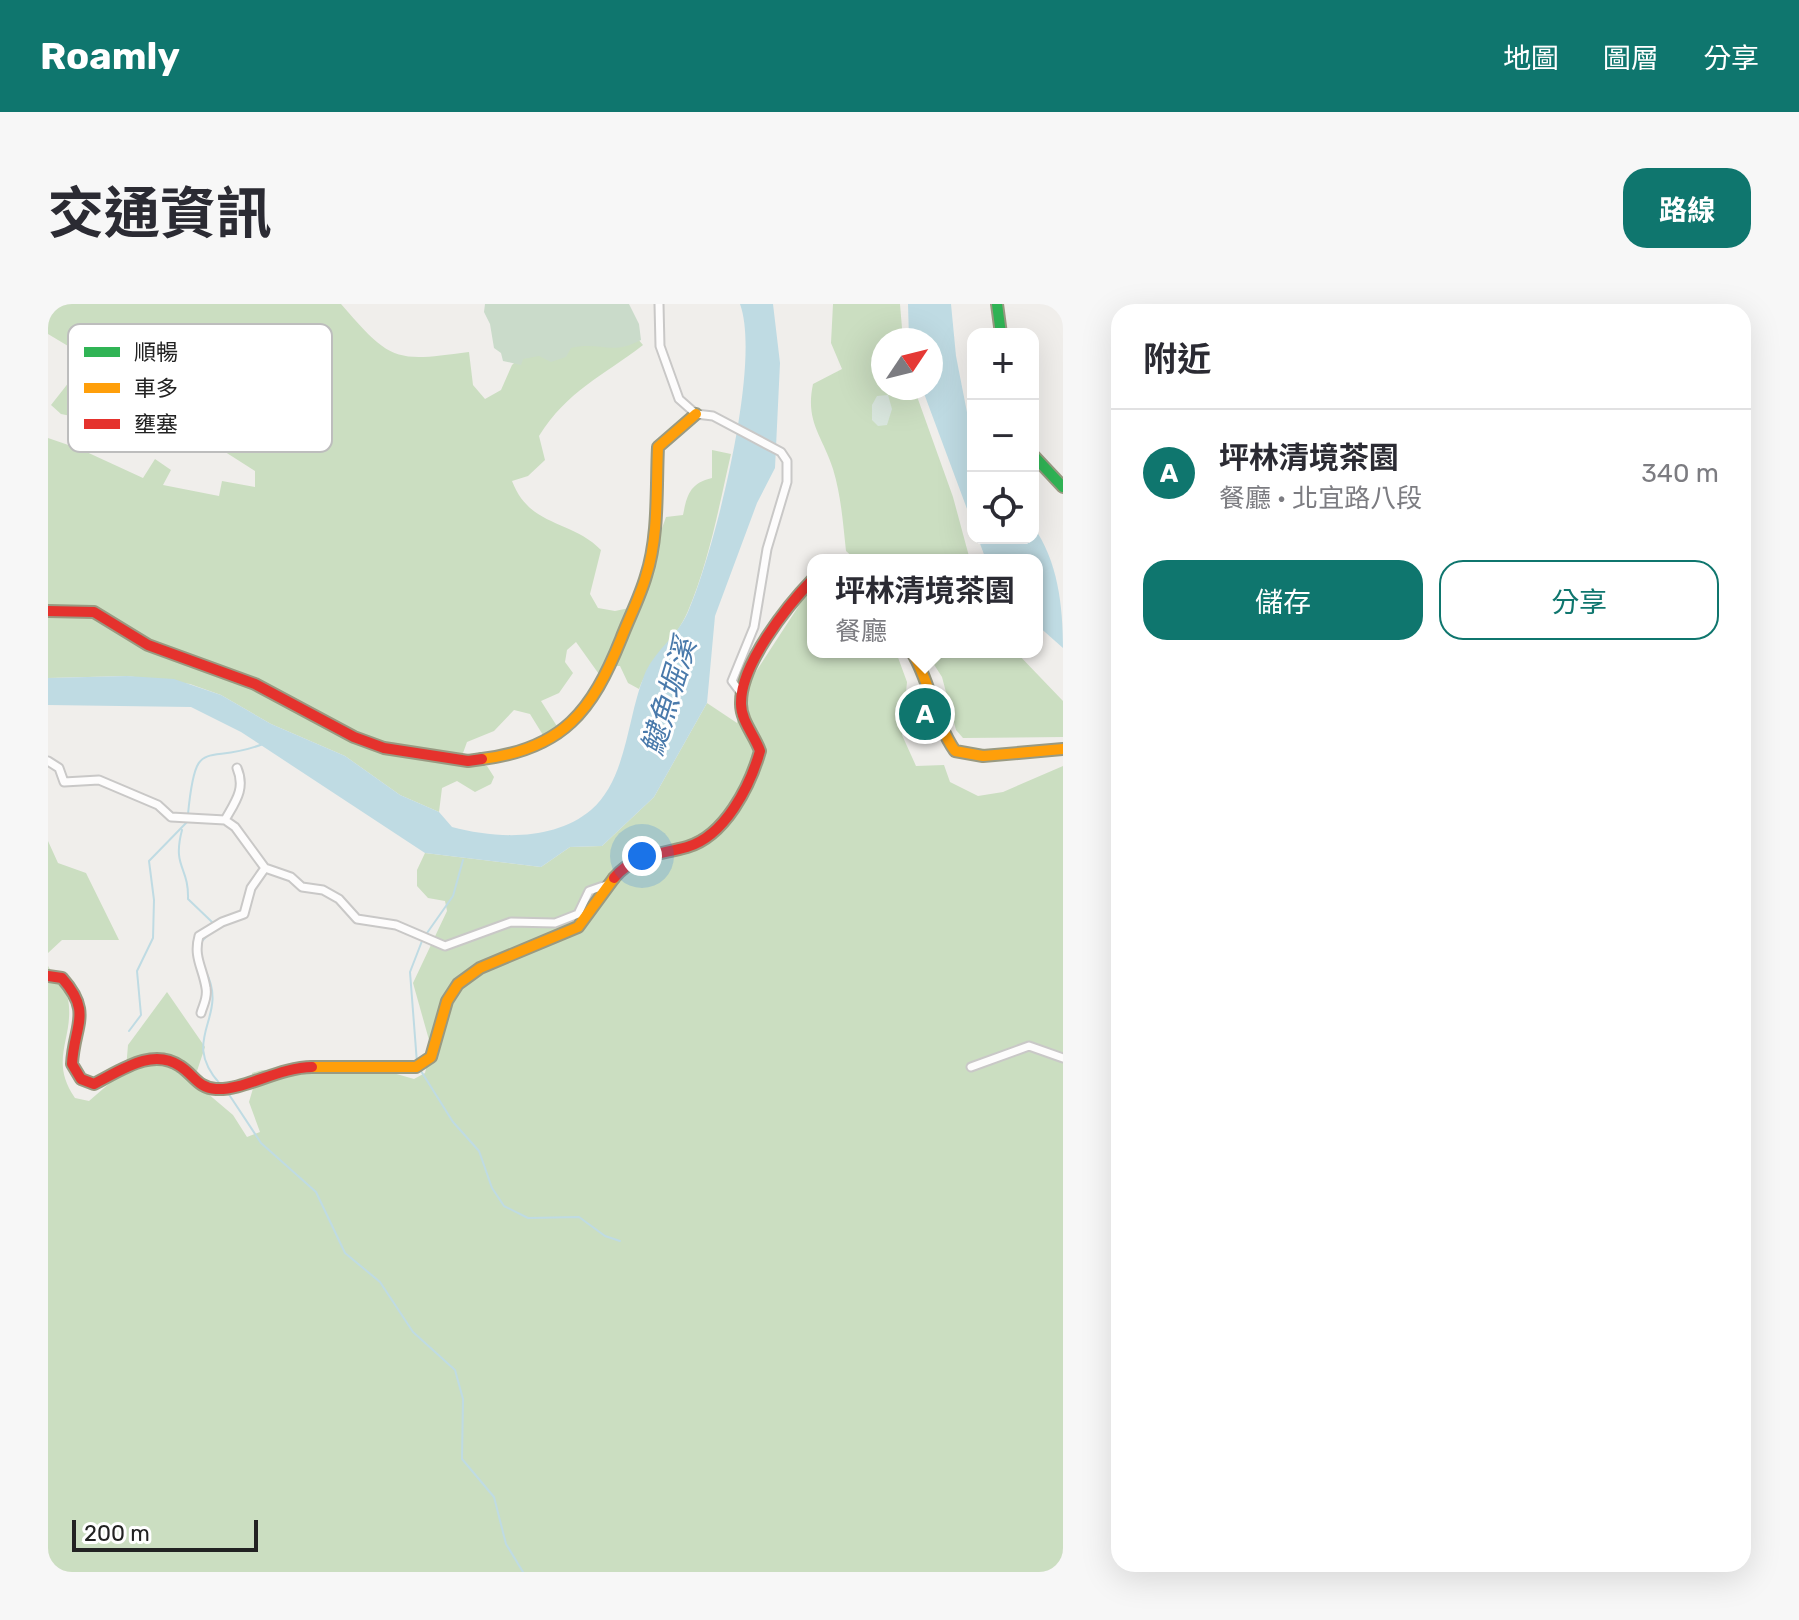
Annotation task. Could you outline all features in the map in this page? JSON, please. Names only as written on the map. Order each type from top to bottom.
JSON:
[{"type":"main road","points":[[997,304],[1000,328]]},
{"type":"main road","points":[[48,611],[94,612],[148,645],[255,684],[354,737],[384,748],[468,761],[501,757],[546,741],[589,706],[607,674],[647,574],[655,519],[658,447],[696,414]]},
{"type":"main road","points":[[1039,461],[1063,487]]},
{"type":"main road","points":[[48,976],[62,978],[78,1001],[80,1023],[71,1061],[73,1068],[86,1082],[94,1084],[135,1063],[159,1058],[180,1066],[200,1086],[218,1090],[296,1067],[408,1070],[431,1057],[445,1005],[463,978],[579,927],[591,916],[609,884],[625,866],[639,857],[704,841],[754,773],[760,751],[742,713],[741,693],[759,653],[807,587]]},
{"type":"main road","points":[[916,658],[924,670],[941,729],[955,751],[983,756],[1063,749]]},
{"type":"street","points":[[659,304],[664,363],[679,399],[696,414],[713,416],[781,452],[787,461],[787,482],[767,549],[754,627],[732,681],[741,693]]},
{"type":"street","points":[[48,761],[59,768],[64,782],[99,780],[158,805],[171,817],[225,820],[235,827],[265,868],[291,877],[302,887],[323,890],[339,899],[357,919],[396,925],[445,946],[511,922],[555,923],[578,914],[589,891],[609,884]]},
{"type":"street","points":[[225,820],[240,794],[241,778],[237,768]]},
{"type":"street","points":[[201,1013],[206,986],[195,951],[199,936],[222,922],[244,914],[251,888],[265,868]]},
{"type":"street","points":[[971,1067],[1029,1046],[1063,1058]]},
{"type":"green space","points":[[57,304],[341,304],[372,337],[396,354],[425,357],[469,352],[473,385],[485,399],[501,390],[512,365],[533,345],[637,338],[643,345],[586,385],[561,407],[539,436],[545,460],[528,476],[512,481],[529,507],[589,540],[601,550],[590,594],[598,608],[615,611],[634,607],[666,517],[683,515],[694,487],[712,478],[712,450],[731,454],[708,554],[683,622],[650,667],[639,689],[628,683],[620,666],[610,666],[601,677],[576,642],[567,650],[565,662],[573,673],[559,693],[541,701],[560,731],[546,740],[530,714],[514,710],[494,731],[467,742],[463,753],[456,758],[468,765],[487,766],[494,777],[491,784],[475,792],[457,781],[442,788],[439,812],[400,795],[345,756],[271,724],[221,695],[190,684],[127,676],[48,678],[48,438],[68,445],[68,452],[87,452],[143,478],[155,459],[171,470],[163,485],[219,496],[222,481],[255,487],[255,471],[225,452],[332,452],[332,324],[68,324],[68,346],[48,334],[48,310]]},
{"type":"green space","points":[[485,304],[629,304],[639,324],[641,340],[613,348],[571,348],[566,357],[551,362],[539,356],[523,359],[521,365],[503,361],[501,353],[494,348],[490,324],[484,312]]},
{"type":"green space","points":[[833,304],[900,304],[902,328],[871,328],[871,400],[918,400],[953,497],[968,554],[849,554],[846,551],[836,479],[811,409],[813,384],[842,369],[831,343]]},
{"type":"green space","points":[[68,383],[68,415],[61,414],[51,405]]},
{"type":"green space","points":[[807,593],[807,658],[898,658],[907,682],[902,735],[916,766],[944,765],[950,782],[978,796],[1003,792],[1063,766],[1063,1572],[48,1572],[48,966],[68,999],[63,1060],[67,1084],[75,1098],[89,1101],[126,1069],[128,1045],[167,992],[205,1047],[197,1071],[200,1087],[233,1115],[247,1137],[260,1132],[249,1102],[254,1085],[252,1073],[262,1070],[379,1069],[414,1079],[425,1073],[431,1047],[413,983],[447,911],[445,901],[428,898],[417,886],[417,870],[425,853],[541,867],[570,847],[602,846],[654,797],[707,703],[737,723],[742,693]]},
{"type":"green space","points":[[930,658],[1022,658],[1063,701],[1063,737],[963,738],[956,730],[942,677]]},
{"type":"green space","points":[[48,841],[58,863],[86,873],[119,940],[62,940],[48,953]]},
{"type":"shaded area","points":[[875,400],[889,400],[892,409],[887,425],[878,426],[872,420]]},
{"type":"water","name":"𩻸魚堀溪","points":[[740,304],[773,304],[780,363],[775,468],[757,503],[715,616],[707,703],[654,797],[602,846],[570,847],[541,867],[425,853],[241,732],[191,707],[48,705],[48,678],[127,676],[174,679],[221,695],[271,724],[345,756],[400,795],[439,812],[452,827],[488,834],[524,835],[576,820],[591,810],[612,782],[644,676],[653,659],[683,621],[699,584],[722,504],[740,412],[745,332]]},
{"type":"water","points":[[908,304],[951,304],[956,356],[967,412],[967,509],[926,400],[943,400],[943,328],[909,328]]},
{"type":"water","points":[[1039,536],[1057,584],[1063,648],[1043,630],[1043,554],[984,554],[980,544],[1039,544]]},
{"type":"waterway","points":[[188,814],[191,788],[200,762],[206,757],[263,744]]},
{"type":"waterway","points":[[129,1031],[141,1015],[137,971],[153,938],[154,900],[149,861],[187,822]]},
{"type":"waterway","points":[[182,830],[179,852],[188,899],[212,922]]},
{"type":"waterway","points":[[427,933],[453,896],[463,860]]},
{"type":"waterway","points":[[201,942],[210,933]]},
{"type":"waterway","points":[[417,1063],[410,972],[422,941]]},
{"type":"waterway","points":[[205,970],[212,1001],[204,1053],[208,1068],[220,1084]]},
{"type":"waterway","points":[[421,1071],[453,1122],[479,1151],[492,1188],[504,1206],[528,1218],[579,1217],[605,1236],[620,1241]]},
{"type":"waterway","points":[[228,1093],[261,1143],[316,1192],[345,1253],[380,1282],[413,1332],[455,1370],[463,1399],[462,1459],[494,1497],[506,1544],[523,1572]]},
{"type":"traffic: fast","points":[[997,304],[1000,328]]},
{"type":"traffic: fast","points":[[1039,461],[1063,487]]},
{"type":"traffic: slow","points":[[482,759],[510,754],[554,736],[586,706],[598,687],[638,600],[650,561],[656,512],[658,447],[696,414]]},
{"type":"traffic: slow","points":[[915,658],[942,727],[955,751],[983,756],[1063,749]]},
{"type":"traffic: slow","points":[[312,1067],[416,1067],[431,1057],[447,1001],[458,984],[480,968],[578,927],[614,878]]},
{"type":"traffic: jam","points":[[614,878],[639,860],[701,841],[734,808],[750,779],[760,751],[741,704],[748,672],[767,637],[807,586]]},
{"type":"traffic: jam","points":[[48,611],[94,612],[148,645],[255,684],[354,737],[384,748],[468,761],[482,759]]},
{"type":"traffic: jam","points":[[48,976],[62,978],[77,1001],[79,1020],[72,1064],[81,1079],[94,1084],[136,1063],[158,1059],[180,1066],[200,1084],[216,1089],[312,1067]]},
{"type":"place","name":"坪林清境茶園","points":[[925,714]]}]
